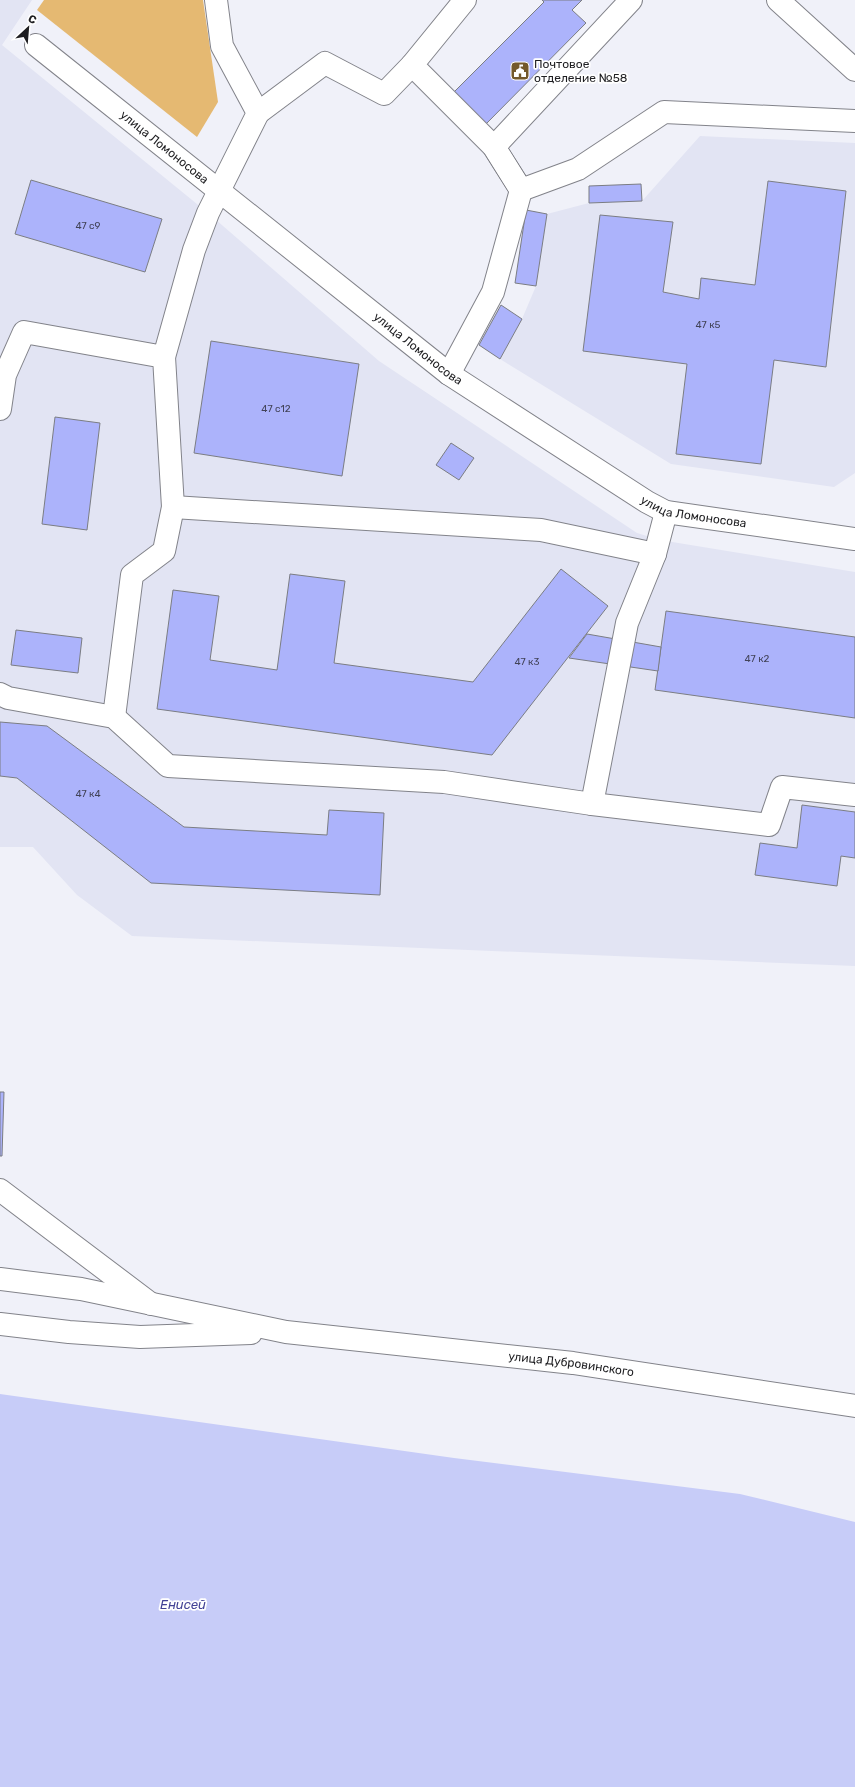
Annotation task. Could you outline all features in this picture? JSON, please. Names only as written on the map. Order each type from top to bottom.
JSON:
[{"type":"main road","points":[[216,0],[222,46],[258,113]]},
{"type":"main road","points":[[114,716],[132,575],[164,551],[174,507],[164,356],[194,250],[208,213],[258,113],[325,63],[384,94],[412,65],[465,0]]},
{"type":"main road","points":[[494,147],[631,0]]},
{"type":"main road","points":[[778,0],[855,70]]},
{"type":"main road","name":"улица Ломоносова","points":[[36,45],[449,374],[647,502],[666,512],[855,539]]},
{"type":"main road","points":[[412,65],[494,147],[520,190],[493,292],[449,374]]},
{"type":"main road","points":[[520,190],[578,170],[664,112],[855,121]]},
{"type":"main road","points":[[0,409],[5,376],[24,332],[164,356]]},
{"type":"main road","points":[[174,507],[541,530],[655,554]]},
{"type":"main road","points":[[592,804],[627,623],[655,554],[666,512]]},
{"type":"main road","points":[[0,694],[8,698],[114,716],[168,766],[444,782],[592,804],[769,825],[782,787],[855,795]]},
{"type":"main road","points":[[0,1190],[151,1304]]},
{"type":"main road","points":[[0,1278],[82,1289],[286,1332]]},
{"type":"main road","points":[[0,1324],[69,1332],[140,1337],[286,1332]]},
{"type":"main road","name":"улица Дубровинского","points":[[286,1332],[573,1363],[855,1406]]},
{"type":"shaded area","points":[[0,0],[32,0],[2,45],[208,213],[379,361],[637,533],[660,540],[855,572],[855,966],[132,936],[77,895],[33,847],[0,847]]},
{"type":"shaded area","points":[[44,0],[203,0],[218,102],[197,137],[37,10]]},
{"type":"shaded area","points":[[700,136],[855,143],[855,473],[834,487],[671,464],[500,359],[522,319],[536,286],[547,214],[589,203],[642,201]]},
{"type":"water","name":"Енисей","points":[[0,1394],[454,1458],[740,1494],[855,1522],[855,1787],[0,1787]]},
{"type":"building","points":[[542,0],[582,0],[572,10],[586,23],[484,126],[452,94],[544,2]]},
{"type":"building","points":[[31,180],[162,219],[145,272],[15,234]]},
{"type":"building","points":[[768,181],[846,191],[826,367],[774,360],[761,464],[676,454],[687,364],[583,351],[600,215],[673,222],[663,292],[699,299],[701,278],[755,285]]},
{"type":"building","points":[[641,184],[642,201],[589,203],[589,186]]},
{"type":"building","points":[[526,210],[547,214],[536,286],[515,283]]},
{"type":"building","points":[[501,305],[522,319],[500,359],[479,345]]},
{"type":"building","points":[[211,341],[359,364],[342,476],[194,453]]},
{"type":"building","points":[[55,417],[100,423],[87,530],[42,524]]},
{"type":"building","points":[[451,443],[474,458],[459,480],[436,465]]},
{"type":"building","points":[[561,569],[608,606],[492,755],[157,709],[173,590],[219,596],[210,660],[277,670],[290,574],[345,581],[334,663],[473,682]]},
{"type":"building","points":[[666,611],[855,637],[855,718],[655,690]]},
{"type":"building","points":[[16,630],[82,638],[78,673],[11,665]]},
{"type":"building","points":[[587,634],[661,647],[658,671],[569,658]]},
{"type":"building","points":[[0,722],[47,726],[184,827],[327,835],[329,810],[384,813],[380,895],[151,883],[17,778],[0,776]]},
{"type":"building","points":[[802,805],[855,812],[855,858],[841,856],[837,886],[755,875],[760,843],[797,848]]},
{"type":"building","points":[[0,1092],[4,1092],[2,1156],[0,1156]]},
{"type":"place","name":"Почтовое отделение №58","points":[[520,71]]}]
